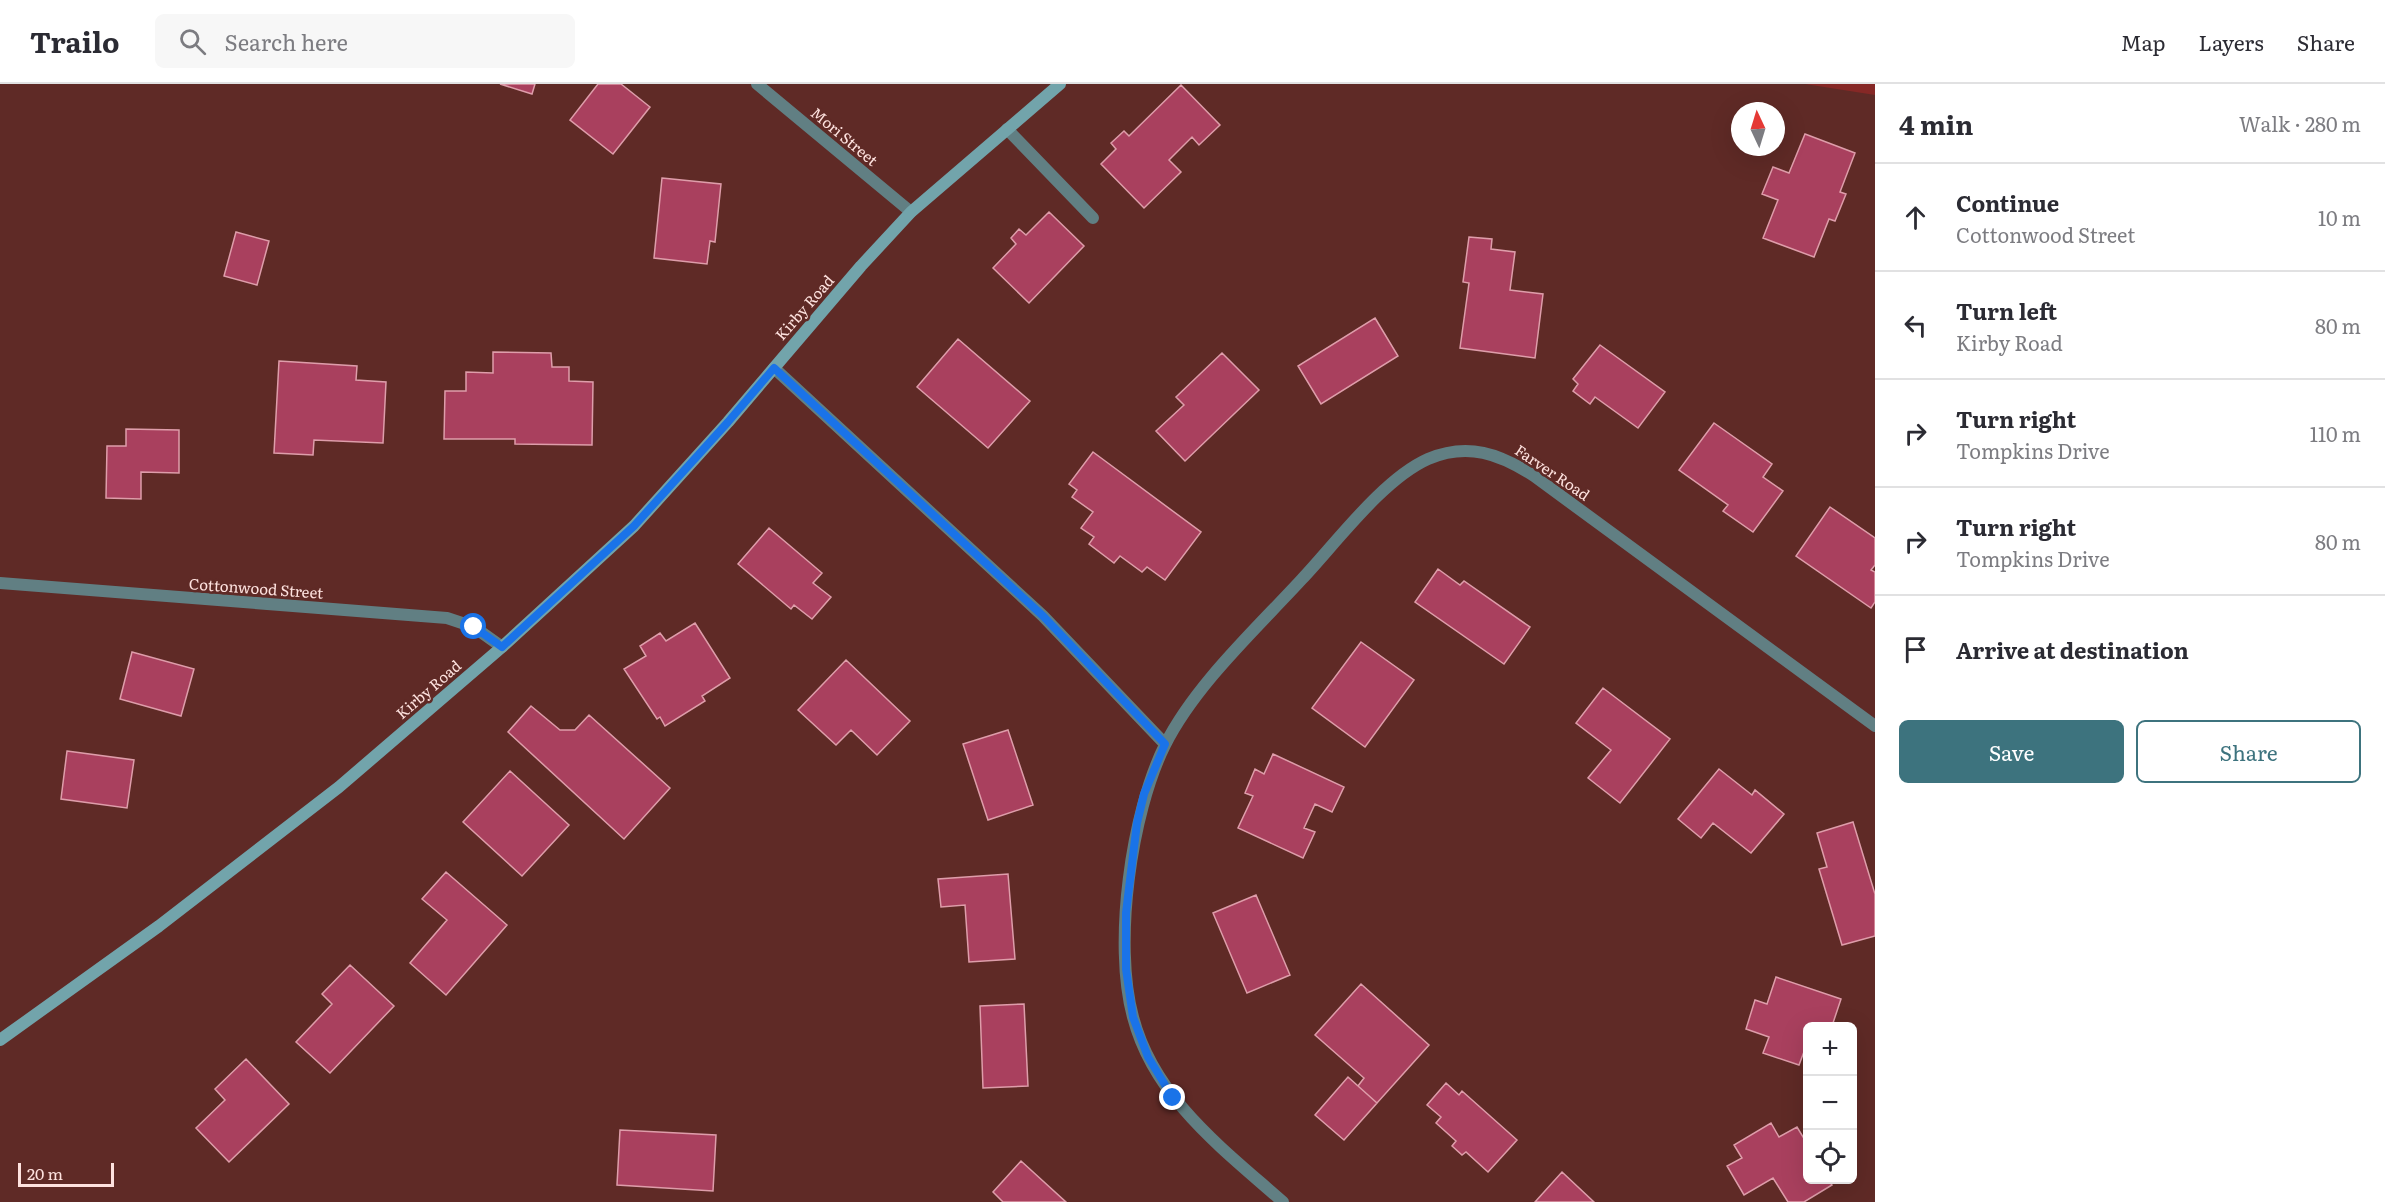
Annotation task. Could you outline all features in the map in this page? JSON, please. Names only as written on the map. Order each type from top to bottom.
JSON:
[{"type":"main road","name":"Kirby Road","points":[[0,1040],[159,926],[339,787],[502,647],[634,526],[911,212],[1060,84]]},
{"type":"street","name":"Mori Street","points":[[758,84],[911,212]]},
{"type":"street","points":[[1007,129],[1093,218]]},
{"type":"street","points":[[774,368],[1043,616],[1165,744]]},
{"type":"street","name":"Farver Road","points":[[1283,1202],[1206,1134],[1173,1098],[1148,1057],[1133,1017],[1126,969],[1126,913],[1137,823],[1144,794],[1165,744],[1198,693],[1404,472],[1429,459],[1457,451],[1482,452],[1509,460],[1875,726]]},
{"type":"street","name":"Cottonwood Street","points":[[0,583],[447,618],[474,627],[502,647]]},
{"type":"shaded area","points":[[1805,84],[1875,84],[1875,95]]},
{"type":"building","points":[[500,84],[535,84],[532,94]]},
{"type":"building","points":[[598,84],[621,84],[650,107],[613,154],[570,120]]},
{"type":"building","points":[[1181,85],[1220,125],[1199,145],[1192,137],[1169,160],[1181,172],[1144,208],[1101,164],[1116,149],[1111,143],[1124,131],[1129,136]]},
{"type":"building","points":[[1805,134],[1855,153],[1840,192],[1846,194],[1835,221],[1829,219],[1814,257],[1763,238],[1778,200],[1762,194],[1773,167],[1789,173]]},
{"type":"building","points":[[662,178],[721,184],[715,242],[710,241],[707,264],[654,258]]},
{"type":"building","points":[[1049,212],[1084,246],[1029,303],[993,268],[1016,244],[1011,238],[1019,229],[1026,235]]},
{"type":"building","points":[[236,232],[269,241],[257,285],[224,276]]},
{"type":"building","points":[[1469,237],[1492,239],[1491,249],[1515,252],[1510,290],[1543,294],[1535,358],[1460,348],[1469,283],[1463,282]]},
{"type":"building","points":[[1375,318],[1398,356],[1321,404],[1298,366]]},
{"type":"building","points":[[958,339],[1030,401],[988,448],[917,387]]},
{"type":"building","points":[[1600,345],[1665,392],[1638,428],[1595,397],[1590,404],[1573,391],[1578,384],[1573,379]]},
{"type":"building","points":[[493,352],[551,353],[552,367],[569,367],[569,381],[593,382],[592,445],[515,444],[515,439],[444,439],[445,391],[466,391],[466,372],[493,373]]},
{"type":"building","points":[[1222,353],[1259,390],[1185,461],[1156,431],[1184,405],[1176,397]]},
{"type":"building","points":[[279,361],[357,366],[356,380],[386,382],[383,443],[314,440],[313,455],[274,453]]},
{"type":"building","points":[[1714,423],[1772,464],[1763,477],[1783,491],[1753,532],[1723,511],[1728,505],[1679,470]]},
{"type":"building","points":[[126,429],[179,430],[179,473],[141,472],[141,499],[106,498],[107,446],[126,446]]},
{"type":"building","points":[[1093,452],[1201,532],[1165,580],[1147,567],[1142,572],[1120,556],[1114,563],[1089,544],[1094,537],[1081,528],[1093,512],[1072,497],[1077,490],[1069,484]]},
{"type":"building","points":[[1830,507],[1875,538],[1875,565],[1871,570],[1875,572],[1875,602],[1871,608],[1796,556]]},
{"type":"building","points":[[769,528],[822,573],[813,583],[831,597],[812,619],[794,605],[791,609],[738,564]]},
{"type":"building","points":[[1438,569],[1460,585],[1464,581],[1530,627],[1504,664],[1415,602]]},
{"type":"building","points":[[695,623],[730,678],[702,696],[705,701],[665,726],[660,717],[657,719],[624,669],[646,656],[640,646],[660,633],[666,641]]},
{"type":"building","points":[[1361,642],[1414,680],[1365,747],[1312,708]]},
{"type":"building","points":[[132,652],[194,669],[181,716],[120,699]]},
{"type":"building","points":[[846,660],[910,721],[877,755],[851,730],[836,745],[798,710]]},
{"type":"building","points":[[1603,688],[1670,739],[1620,803],[1588,778],[1611,750],[1576,723]]},
{"type":"building","points":[[531,706],[560,730],[575,730],[589,715],[670,788],[624,839],[508,732]]},
{"type":"building","points":[[1008,730],[1033,805],[988,820],[963,744]]},
{"type":"building","points":[[67,751],[134,760],[127,808],[61,799]]},
{"type":"building","points":[[1273,754],[1344,787],[1332,812],[1315,804],[1304,828],[1315,832],[1303,858],[1238,828],[1253,796],[1245,793],[1255,769],[1264,774]]},
{"type":"building","points":[[1719,769],[1752,795],[1755,790],[1784,814],[1751,853],[1713,823],[1701,838],[1678,819]]},
{"type":"building","points":[[510,771],[569,825],[522,876],[463,822]]},
{"type":"building","points":[[1853,822],[1875,894],[1875,936],[1842,945],[1819,869],[1827,867],[1817,833]]},
{"type":"building","points":[[446,872],[507,925],[446,995],[410,963],[447,920],[422,899]]},
{"type":"building","points":[[1008,874],[1015,959],[969,962],[965,905],[941,907],[938,879]]},
{"type":"building","points":[[1256,895],[1290,975],[1247,993],[1213,913]]},
{"type":"building","points":[[350,965],[394,1006],[330,1073],[296,1042],[332,1004],[322,994]]},
{"type":"building","points":[[1776,977],[1841,999],[1833,1022],[1803,1022],[1803,1054],[1799,1065],[1763,1053],[1769,1037],[1746,1029],[1755,1000],[1767,1004]]},
{"type":"building","points":[[1361,984],[1429,1045],[1377,1103],[1358,1086],[1364,1078],[1315,1035]]},
{"type":"building","points":[[1024,1004],[1028,1086],[983,1088],[980,1006]]},
{"type":"building","points":[[246,1059],[289,1104],[229,1162],[196,1128],[225,1100],[215,1089]]},
{"type":"building","points":[[1348,1077],[1377,1103],[1344,1140],[1315,1115]]},
{"type":"building","points":[[1446,1083],[1459,1095],[1462,1091],[1517,1140],[1488,1172],[1466,1152],[1462,1155],[1452,1146],[1456,1141],[1436,1123],[1441,1117],[1427,1105]]},
{"type":"building","points":[[1771,1123],[1779,1137],[1797,1127],[1803,1137],[1803,1184],[1832,1185],[1804,1202],[1788,1202],[1773,1178],[1744,1195],[1727,1166],[1742,1158],[1734,1145]]},
{"type":"building","points":[[620,1130],[716,1135],[713,1191],[617,1185]]},
{"type":"building","points":[[1021,1161],[1066,1202],[1003,1202],[993,1192]]},
{"type":"building","points":[[1562,1172],[1594,1202],[1535,1202]]},
{"type":"route","points":[[474,627],[502,647],[634,526],[774,368],[1043,616],[1165,744],[1144,794],[1137,823],[1126,913],[1126,969],[1133,1017],[1148,1057],[1173,1098]]}]
